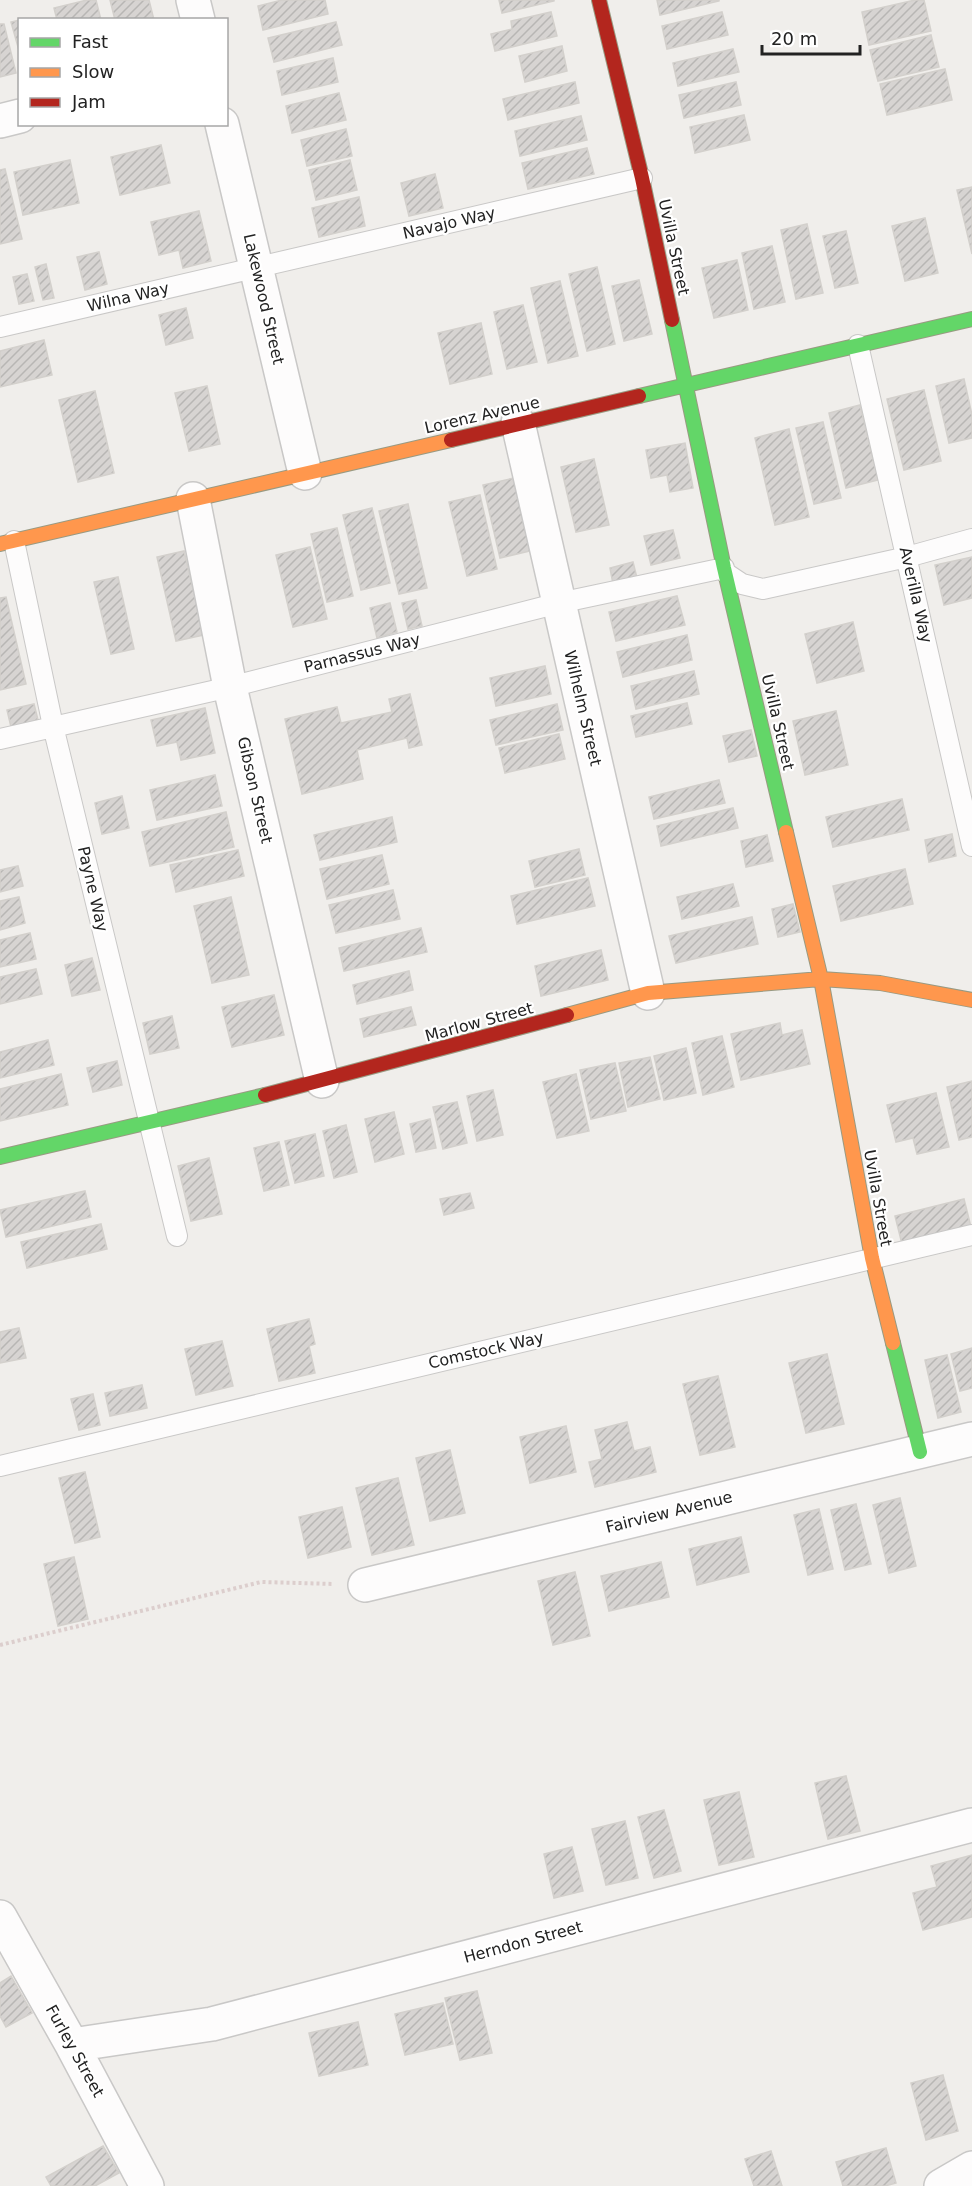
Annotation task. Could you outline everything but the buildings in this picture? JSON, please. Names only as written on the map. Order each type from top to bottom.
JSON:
[{"type":"street","points":[[193,0],[198,18]]},
{"type":"street","name":"Uvilla Street","points":[[599,0],[642,178],[725,571],[821,980],[872,1258],[920,1452]]},
{"type":"street","points":[[0,121],[18,116]]},
{"type":"street","name":"Lakewood Street","points":[[222,126],[304,473]]},
{"type":"street","name":"Lorenz Avenue","points":[[7,542],[972,319]]},
{"type":"street","name":"Wilhelm Street","points":[[518,423],[648,993]]},
{"type":"street","name":"Gibson Street","points":[[193,499],[230,687],[322,1081]]},
{"type":"street","name":"Marlow Street","points":[[0,1157],[322,1081],[648,993],[821,980],[880,982],[972,1000]]},
{"type":"street","name":"Fairview Avenue","points":[[365,1585],[972,1439]]},
{"type":"street","name":"Herndon Street","points":[[72,2045],[212,2024],[972,1825]]},
{"type":"street","name":"Furley Street","points":[[0,1917],[72,2045],[147,2186]]},
{"type":"street","points":[[941,2186],[972,2168]]},
{"type":"lane","name":"Navajo Way","points":[[256,267],[642,178]]},
{"type":"lane","name":"Wilna Way","points":[[0,327],[256,267]]},
{"type":"lane","name":"Averilla Way","points":[[858,345],[972,846]]},
{"type":"lane","points":[[725,571],[742,584],[763,589],[908,557],[972,539]]},
{"type":"lane","name":"Payne Way","points":[[7,542],[177,1236]]},
{"type":"lane","name":"Parnassus Way","points":[[0,739],[230,687],[559,603],[725,571]]},
{"type":"lane","name":"Comstock Way","points":[[0,1467],[972,1235]]},
{"type":"path","points":[[0,1645],[261,1582],[365,1585]]},
{"type":"traffic: fast","points":[[639,396],[972,319]]},
{"type":"traffic: fast","points":[[672,320],[724,568],[786,832]]},
{"type":"traffic: fast","points":[[0,1157],[265,1095]]},
{"type":"traffic: fast","points":[[893,1343],[920,1452]]},
{"type":"traffic: slow","points":[[0,544],[451,440]]},
{"type":"traffic: slow","points":[[786,832],[821,979],[872,1258],[893,1343]]},
{"type":"traffic: slow","points":[[567,1015],[648,993],[821,979],[880,983],[972,1000]]},
{"type":"traffic: jam","points":[[599,0],[642,178],[672,320]]},
{"type":"traffic: jam","points":[[451,440],[639,396]]},
{"type":"traffic: jam","points":[[265,1095],[567,1015]]}]
